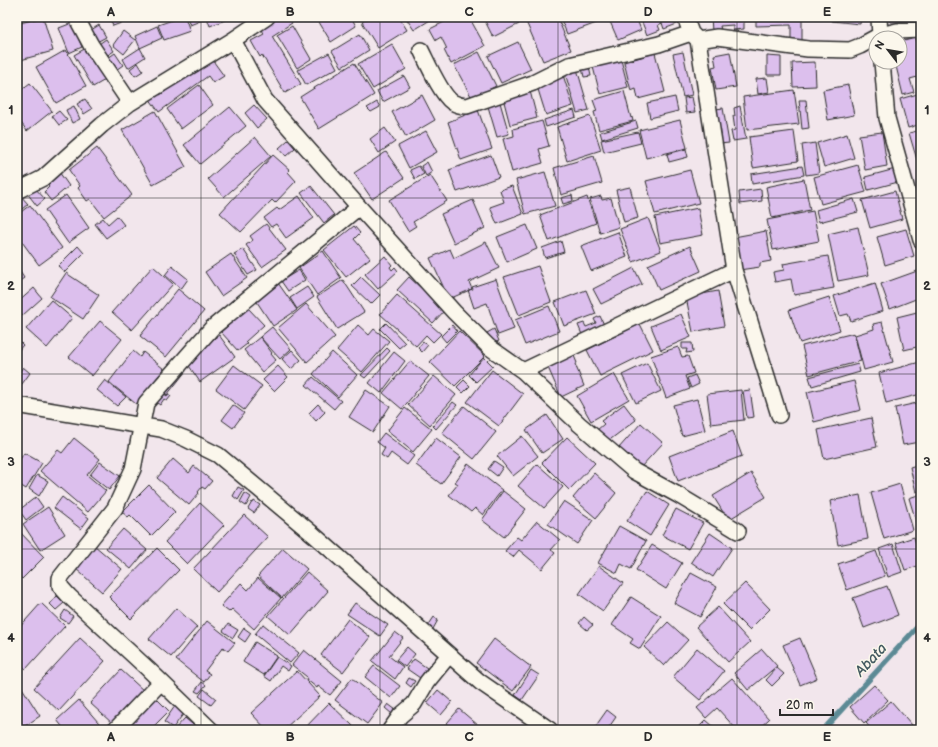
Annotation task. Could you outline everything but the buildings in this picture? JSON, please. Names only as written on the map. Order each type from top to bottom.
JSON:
[{"type":"street","points":[[76,17],[91,45],[130,103]]},
{"type":"street","points":[[17,191],[43,178],[102,125],[130,103],[233,40],[267,17]]},
{"type":"street","points":[[685,17],[694,37],[734,270],[779,416]]},
{"type":"street","points":[[879,17],[880,30]]},
{"type":"street","points":[[908,31],[921,30]]},
{"type":"street","points":[[421,50],[445,94],[452,102],[459,106],[467,106],[533,83],[569,65],[694,37],[717,37],[808,49],[850,50],[868,42]]},
{"type":"street","points":[[233,40],[265,100],[454,312],[489,347],[523,371],[579,424],[634,471],[738,531]]},
{"type":"street","points":[[883,70],[887,118],[921,240]]},
{"type":"street","points":[[211,730],[60,586],[60,578],[115,508],[133,469],[146,402],[212,328],[359,207]]},
{"type":"street","points":[[523,371],[734,270]]},
{"type":"street","points":[[17,405],[161,430],[186,439],[218,455],[314,535],[480,682],[550,730]]},
{"type":"street","points":[[390,730],[400,716],[414,704],[427,682],[449,655]]},
{"type":"street","points":[[115,730],[161,682]]},
{"type":"waterway","name":"Abata","points":[[823,730],[921,623]]}]
